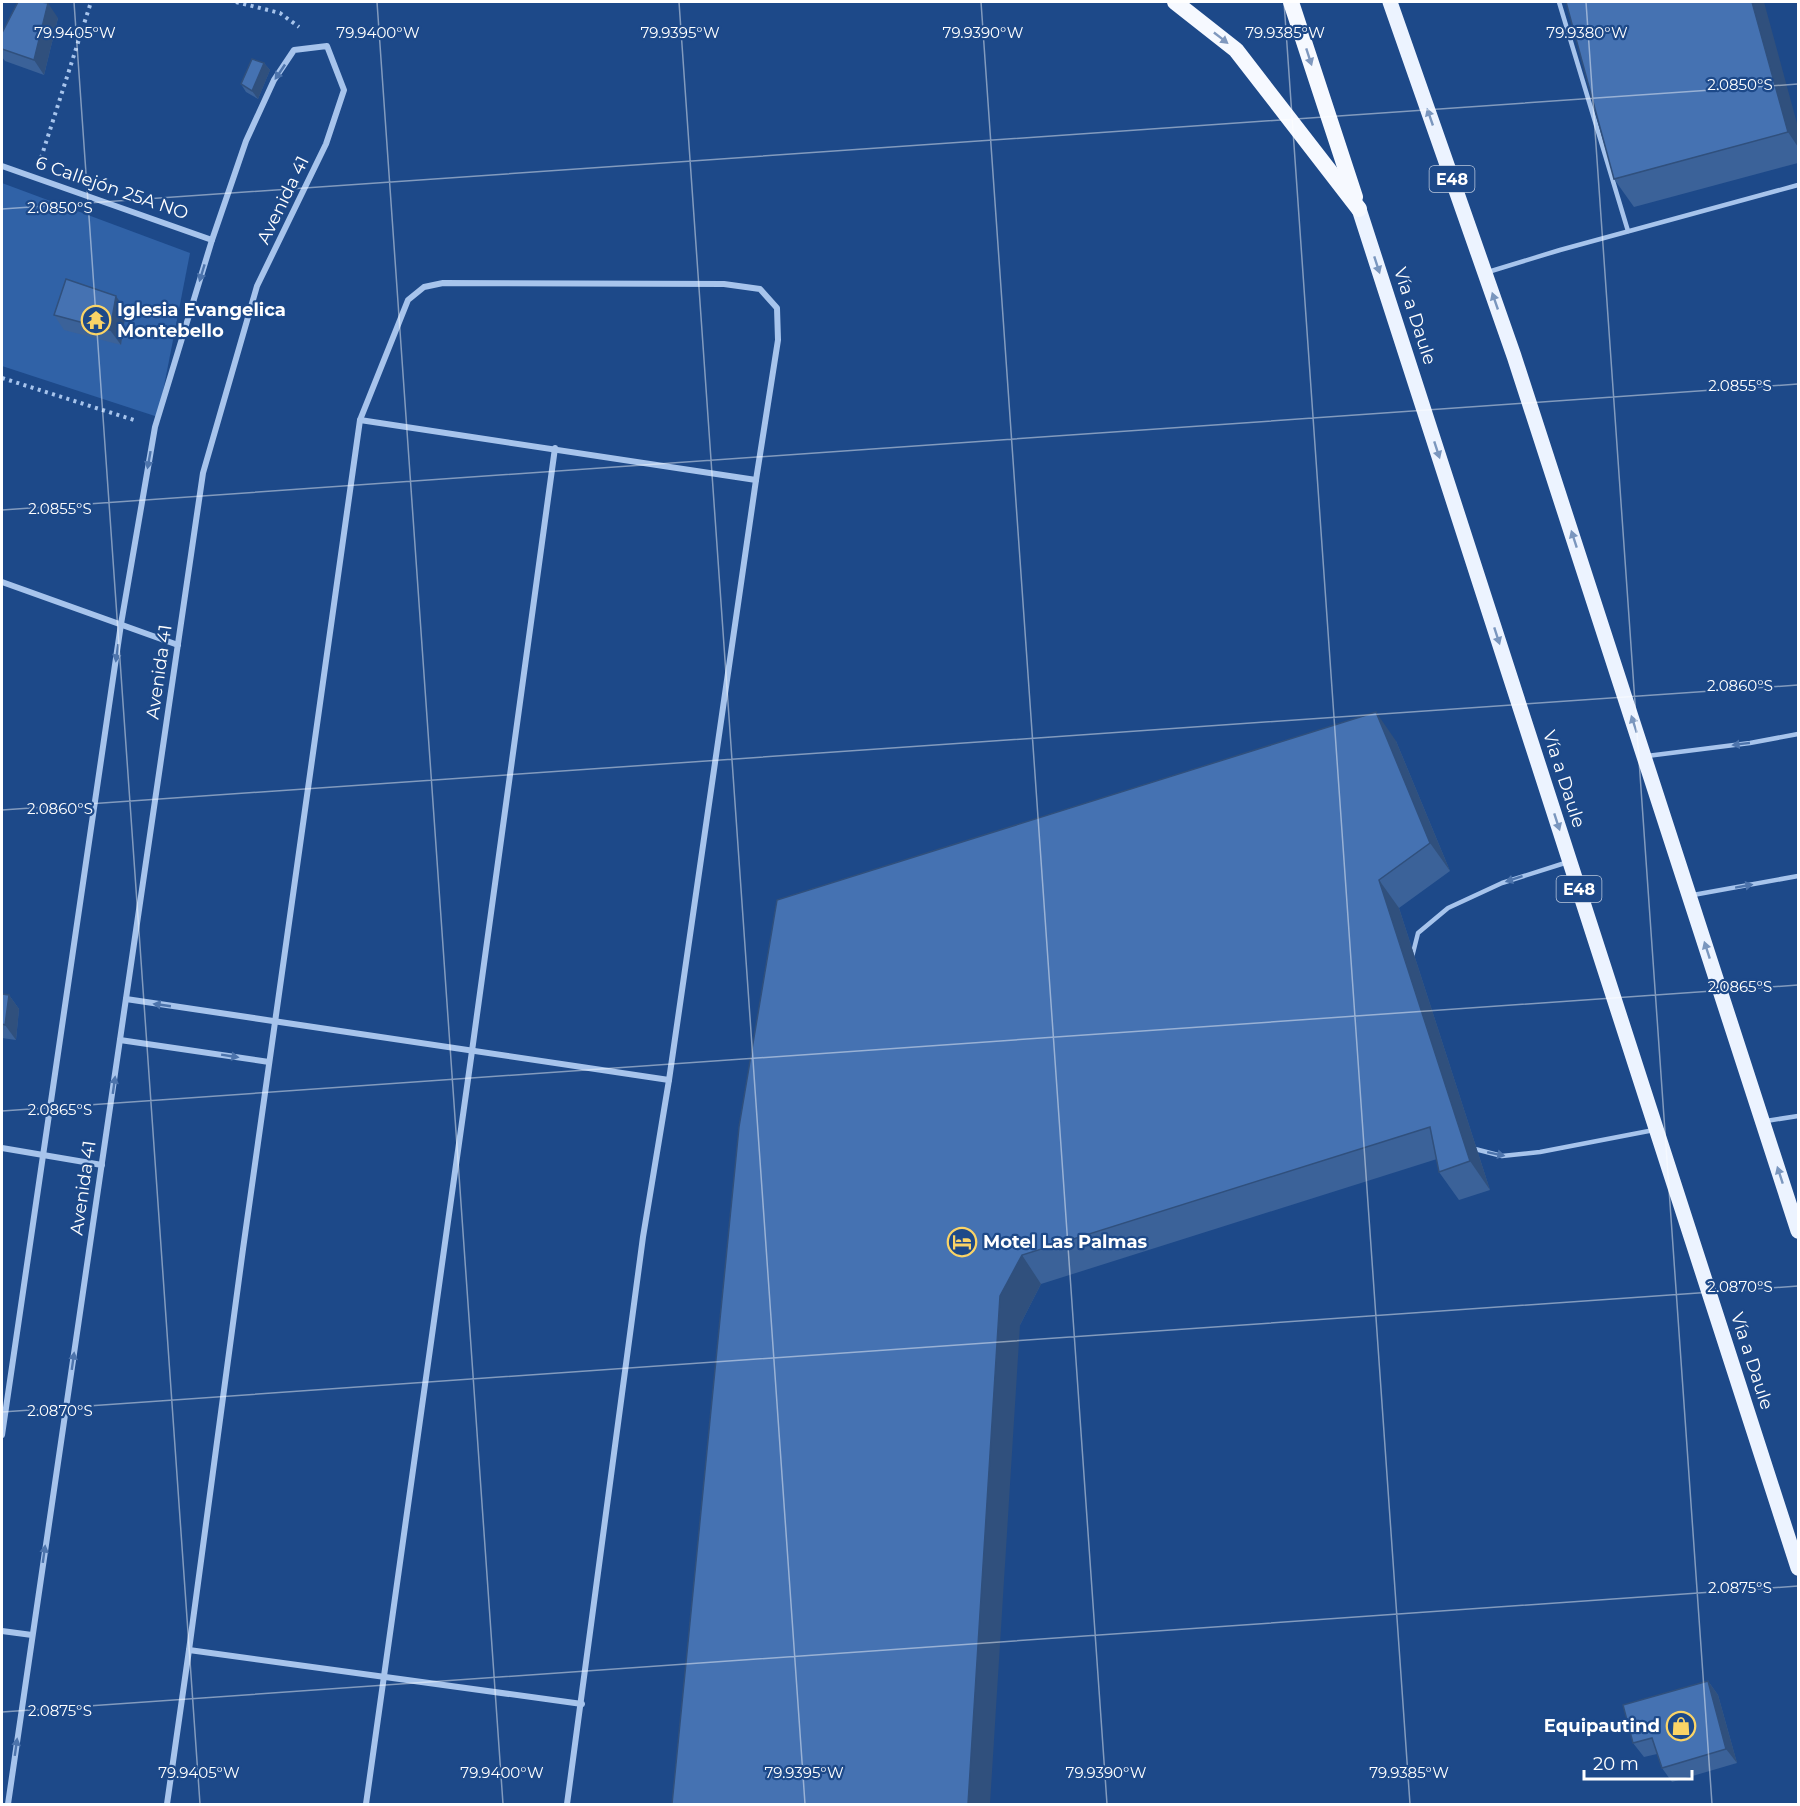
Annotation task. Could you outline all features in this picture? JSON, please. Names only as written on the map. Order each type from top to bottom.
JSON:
[{"type":"highway","points":[[1174,2],[1236,50],[1359,209]]},
{"type":"highway","name":"Vía a Daule","points":[[1291,2],[1359,209]]},
{"type":"main road","name":"E48","points":[[1390,2],[1514,356],[1798,1231]]},
{"type":"main road","name":"Vía a Daule","points":[[1359,209],[1798,1568]]},
{"type":"street","points":[[2,1435],[121,624],[155,427],[212,240],[246,141],[274,80],[294,50],[327,46]]},
{"type":"street","name":"Avenida 41","points":[[8,1804],[203,473],[257,286],[326,144],[344,90],[327,46]]},
{"type":"street","name":"6 Callejón 25A NO","points":[[2,165],[212,240]]},
{"type":"street","points":[[167,1804],[360,420],[408,300],[424,287],[443,283],[712,284],[760,289],[777,308],[778,340],[669,1080],[643,1237],[567,1804]]},
{"type":"street","points":[[360,420],[756,480]]},
{"type":"street","points":[[366,1804],[555,448]]},
{"type":"street","points":[[2,582],[178,645]]},
{"type":"street","points":[[126,999],[669,1080]]},
{"type":"street","points":[[120,1040],[269,1062]]},
{"type":"street","points":[[2,1149],[102,1165]]},
{"type":"street","points":[[2,1631],[32,1635]]},
{"type":"street","points":[[189,1650],[582,1704]]},
{"type":"lane","points":[[1560,2],[1628,231]]},
{"type":"lane","points":[[1485,273],[1798,185]]},
{"type":"lane","points":[[1644,756],[1750,743],[1798,734]]},
{"type":"lane","points":[[1411,961],[1418,933],[1448,908],[1502,883],[1570,861]]},
{"type":"lane","points":[[1690,896],[1798,876]]},
{"type":"lane","points":[[1763,1122],[1798,1116]]},
{"type":"lane","points":[[1469,1140],[1475,1149],[1502,1156],[1540,1152],[1657,1129]]},
{"type":"path","points":[[35,177],[91,2]]},
{"type":"path","points":[[236,2],[280,13],[327,46]]},
{"type":"path","points":[[2,378],[155,427]]},
{"type":"shaded area","points":[[2,183],[190,253],[158,417],[2,366]]},
{"type":"building","points":[[18,2],[48,3],[34,60],[2,49],[2,33]]},
{"type":"building","points":[[1566,2],[1752,2],[1788,132],[1614,179]]},
{"type":"building","points":[[252,59],[264,63],[252,91],[241,84]]},
{"type":"building","points":[[66,279],[116,296],[110,330],[54,315]]},
{"type":"building","name":"Motel Las Palmas","points":[[1376,712],[1430,843],[1379,880],[1470,1161],[1439,1172],[1430,1127],[1022,1255],[1000,1296],[968,1804],[672,1804],[739,1127],[777,900]]},
{"type":"building","points":[[2,994],[9,995],[5,1025],[2,1024]]},
{"type":"building","points":[[1708,1681],[1726,1749],[1662,1768],[1652,1738],[1633,1743],[1623,1705]]},
{"type":"place","name":"Iglesia Evangelica Montebello","points":[[96,320]]},
{"type":"place","name":"Motel Las Palmas","points":[[962,1242]]},
{"type":"place","name":"Equipautind","points":[[1681,1726]]}]
